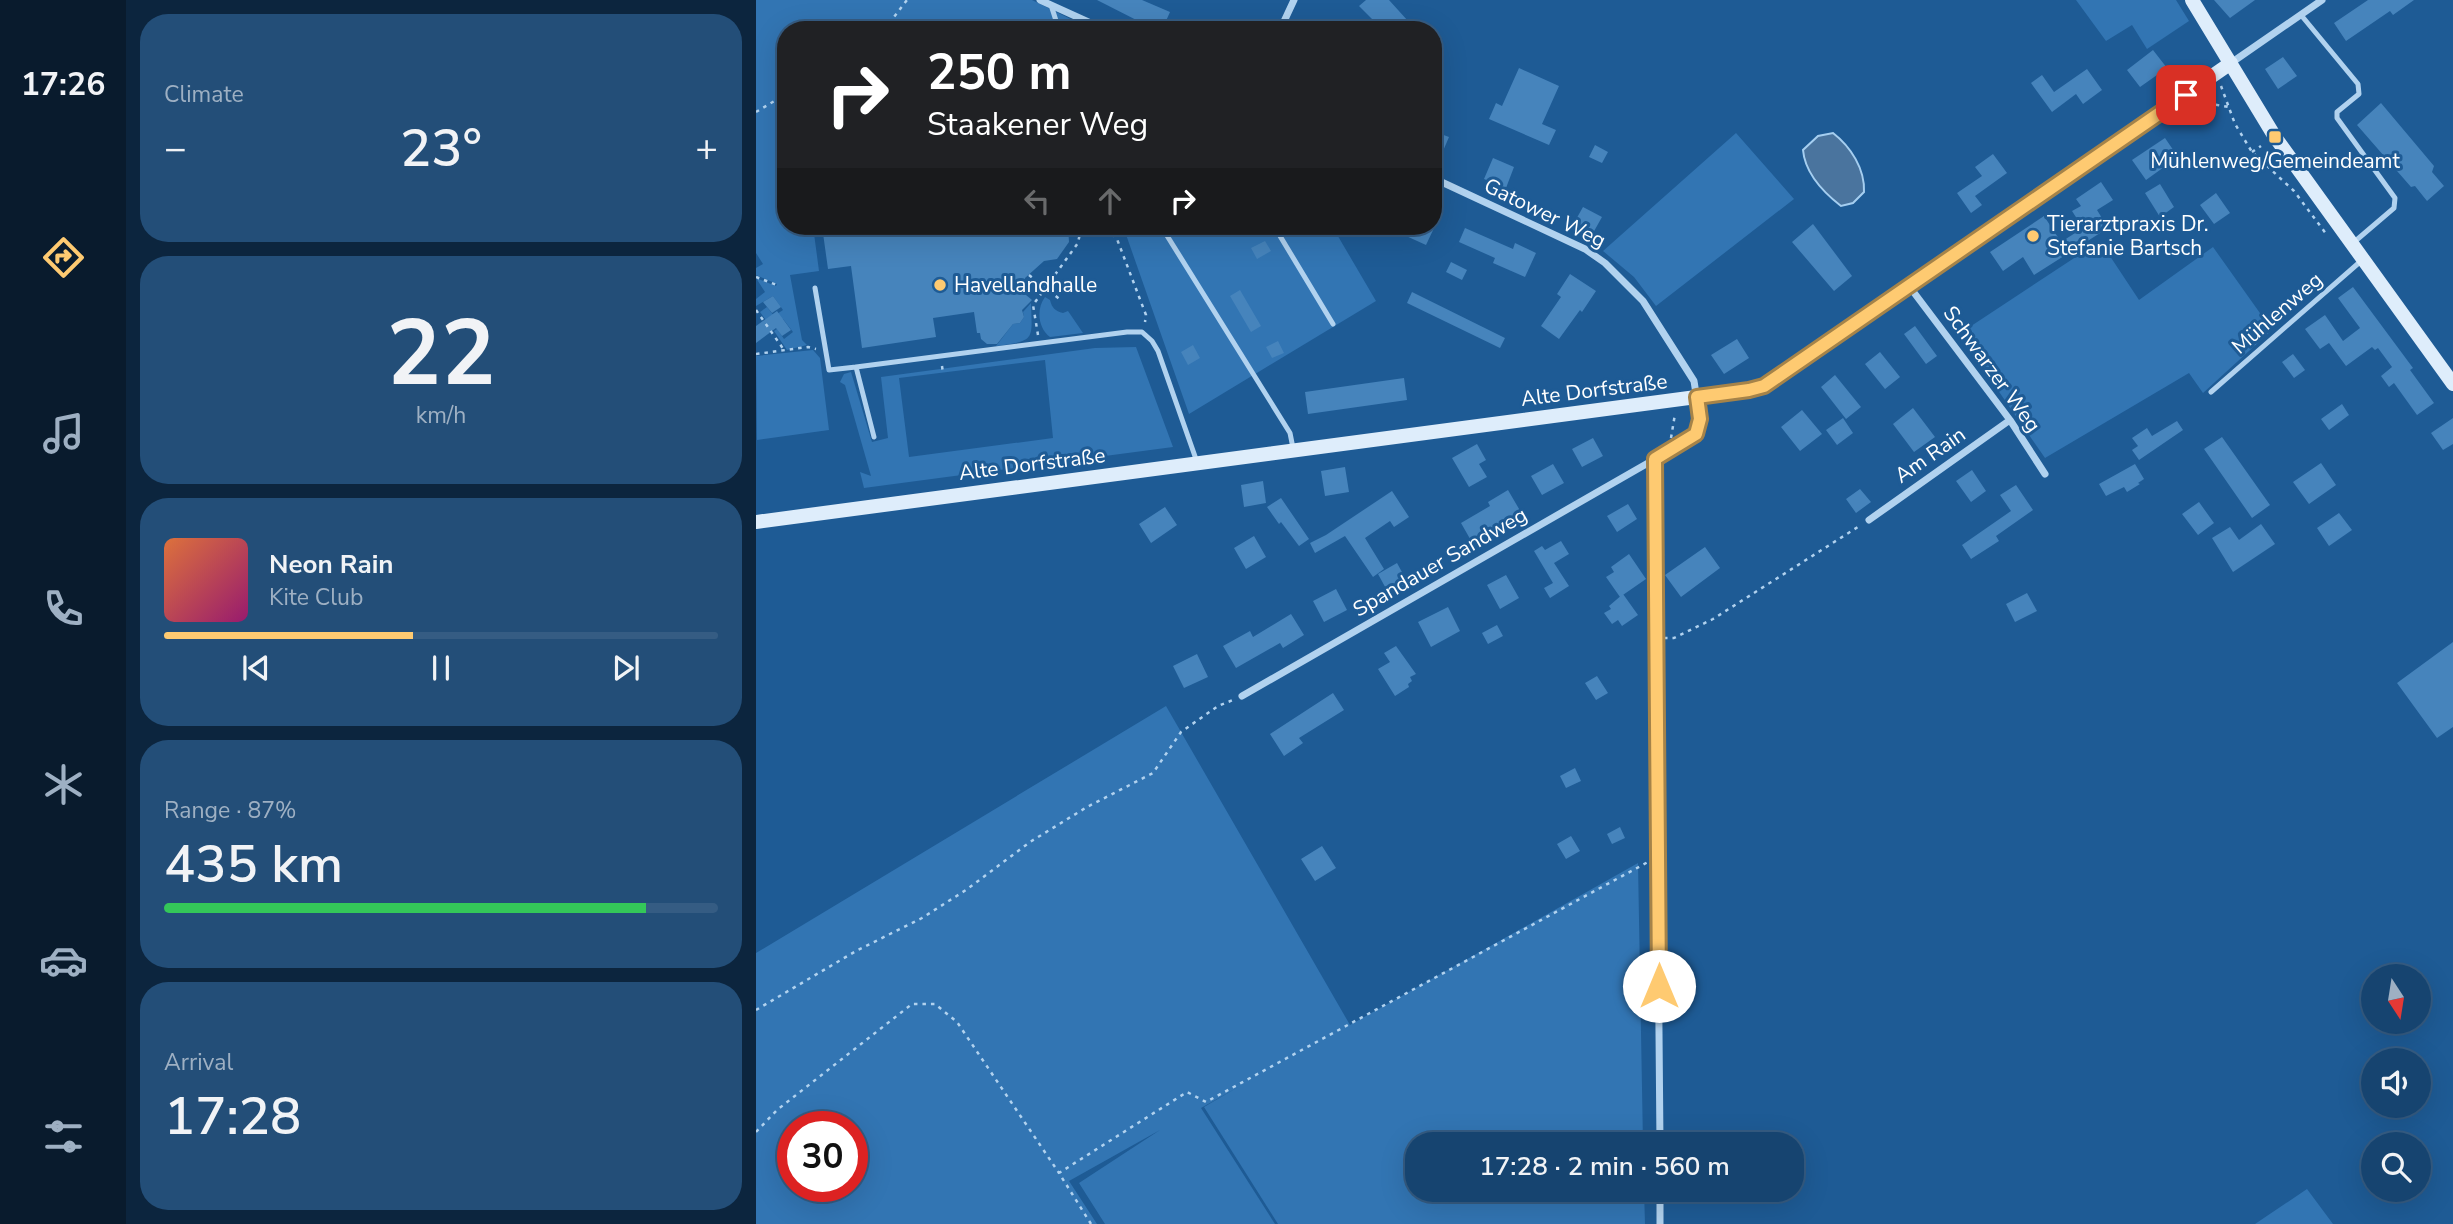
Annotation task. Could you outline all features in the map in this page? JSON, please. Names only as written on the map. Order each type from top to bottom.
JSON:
[{"type":"street","points":[[1040,0],[1086,21]]},
{"type":"street","points":[[1284,21],[1294,0]]},
{"type":"street","points":[[2192,0],[2275,137],[2453,384]]},
{"type":"street","name":"Alte Dorfstraße","points":[[756,522],[1764,386],[2322,0]]},
{"type":"street","name":"Gatower Weg","points":[[1442,182],[1585,249],[1605,262],[1643,301],[1694,381],[1697,397]]},
{"type":"street","name":"Schwarzer Weg","points":[[1909,286],[2010,420],[2045,474]]},
{"type":"street","name":"Spandauer Sandweg","points":[[1242,696],[1696,434],[1700,419],[1697,397]]},
{"type":"street","name":"Am Rain","points":[[1870,520],[2010,420]]},
{"type":"street","points":[[1655,459],[1660,1132]]},
{"type":"street","points":[[1660,1202],[1660,1224]]},
{"type":"lane","points":[[1051,5],[1056,21]]},
{"type":"lane","points":[[2301,15],[2358,84],[2359,94],[2337,112],[2337,118],[2395,198],[2394,208],[2352,243]]},
{"type":"lane","points":[[1167,235],[1290,433],[1293,450]]},
{"type":"lane","points":[[1279,235],[1333,324]]},
{"type":"lane","name":"Mühlenweg","points":[[2211,392],[2363,259]]},
{"type":"lane","points":[[815,288],[829,370],[1040,342],[1142,332],[1158,351],[1197,462]]},
{"type":"lane","points":[[856,367],[874,437]]},
{"type":"path","points":[[891,21],[907,0]]},
{"type":"path","points":[[2221,86],[2235,124],[2254,153],[2261,146]]},
{"type":"path","points":[[756,112],[777,99]]},
{"type":"path","points":[[2199,103],[2230,107]]},
{"type":"path","points":[[1040,342],[1033,305],[1078,243],[1080,235]]},
{"type":"path","points":[[1113,235],[1146,315],[1142,332]]},
{"type":"path","points":[[1029,275],[1062,300]]},
{"type":"path","points":[[756,276],[777,285]]},
{"type":"path","points":[[756,310],[784,350]]},
{"type":"path","points":[[756,354],[815,348],[827,357]]},
{"type":"path","points":[[1675,447],[1671,442],[1676,407]]},
{"type":"path","points":[[1655,638],[1674,638],[1713,619],[1870,520]]},
{"type":"path","points":[[756,1010],[856,951],[922,918],[966,890],[1030,842],[1087,807],[1153,773],[1181,732],[1218,706],[1242,696]]},
{"type":"path","points":[[1059,1174],[1187,1092],[1206,1102],[1658,854]]},
{"type":"path","points":[[756,1132],[777,1110],[912,1004],[934,1004],[957,1022],[1091,1224]]},
{"type":"shaded area","points":[[756,0],[1032,0],[1075,21],[777,21],[777,235],[814,235],[819,271],[790,275],[802,340],[807,345],[787,350],[774,331],[777,329],[784,339],[793,332],[783,319],[771,327],[760,312],[767,307],[774,316],[783,310],[773,296],[756,306],[756,299],[765,292],[756,278],[776,286],[777,284],[756,275],[756,268],[763,264],[756,253]]},
{"type":"shaded area","points":[[2076,0],[2176,0],[2189,21],[2147,49],[2132,25],[2106,41]]},
{"type":"shaded area","points":[[1736,133],[1794,199],[1656,306],[1634,277],[1603,251]]},
{"type":"shaded area","points":[[1833,133],[1856,159],[1864,183],[1864,192],[1853,203],[1841,206],[1816,181],[1807,166],[1803,150],[1818,136]]},
{"type":"shaded area","points":[[1126,235],[1337,235],[1376,301],[1189,414]]},
{"type":"shaded area","points":[[2100,241],[2139,300],[2213,247],[2272,330],[2203,393],[2189,373],[2045,458],[1959,334]]},
{"type":"shaded area","points":[[1045,297],[1056,310],[1063,313],[1068,311],[1083,333],[1050,337],[1043,329],[1039,313]]},
{"type":"shaded area","points":[[1031,303],[1032,325],[1029,336],[1025,340],[996,346],[1013,324],[1020,323],[1024,317],[1023,312]]},
{"type":"shaded area","points":[[1136,347],[1173,447],[864,488],[860,472],[871,476],[845,385],[840,382],[844,374],[851,372],[872,442],[888,438],[881,377],[1095,348]],"holes":[[[1045,360],[1053,438],[909,457],[899,378]]]},
{"type":"shaded area","points":[[813,350],[820,358],[829,430],[757,440],[756,356]]},
{"type":"shaded area","points":[[1166,706],[1350,1025],[1638,863],[1643,1132],[1405,1132],[1405,1202],[1644,1202],[1645,1224],[1278,1224],[1204,1107],[1240,1086],[1201,1108],[1275,1224],[1105,1224],[1079,1183],[1160,1130],[1069,1181],[1097,1224],[756,1224],[756,953]]},
{"type":"shaded area","points":[[2307,1189],[2333,1224],[2255,1224]]},
{"type":"building","points":[[1097,0],[1142,0],[1170,12],[1166,21],[1138,21]]},
{"type":"building","points":[[1366,0],[1389,0],[1408,21],[1374,21],[1359,6]]},
{"type":"building","points":[[2214,0],[2255,0],[2230,18]]},
{"type":"building","points":[[2368,0],[2414,0],[2393,15],[2390,11],[2346,41],[2334,23]]},
{"type":"building","points":[[2153,50],[2167,68],[2140,87],[2127,70]]},
{"type":"building","points":[[2283,57],[2297,76],[2278,89],[2265,69]]},
{"type":"building","points":[[1519,68],[1559,86],[1542,124],[1556,130],[1549,145],[1489,119],[1496,103],[1502,106]]},
{"type":"building","points":[[2087,69],[2102,90],[2083,104],[2076,94],[2052,112],[2031,83],[2042,75],[2054,92]]},
{"type":"building","points":[[2381,103],[2434,166],[2432,172],[2444,186],[2427,201],[2415,186],[2411,187],[2357,125]]},
{"type":"building","points":[[1442,134],[1449,137],[1442,153]]},
{"type":"building","points":[[2165,138],[2178,157],[2146,180],[2132,160]]},
{"type":"building","points":[[1595,145],[1608,152],[1602,163],[1589,157]]},
{"type":"building","points":[[1993,154],[2007,173],[1975,196],[1982,205],[1971,213],[1957,193],[1982,176],[1975,167]]},
{"type":"building","points":[[1493,158],[1514,167],[1506,188],[1484,179]]},
{"type":"building","points":[[2101,182],[2113,200],[2097,210],[2108,228],[2034,275],[2023,257],[2003,271],[1990,252],[2044,216],[2061,242],[2083,228],[2072,211],[2081,206],[2076,199]]},
{"type":"building","points":[[2160,184],[2174,207],[2160,217],[2145,193]]},
{"type":"building","points":[[2216,193],[2230,213],[2214,224],[2200,205]]},
{"type":"building","points":[[1583,207],[1602,217],[1593,233],[1574,223]]},
{"type":"building","points":[[1813,224],[1852,276],[1834,291],[1792,242]]},
{"type":"building","points":[[1465,228],[1513,249],[1515,243],[1536,253],[1525,277],[1493,263],[1495,258],[1459,242]]},
{"type":"building","name":"Havellandhalle","points":[[823,235],[1069,235],[1069,242],[1057,259],[1044,261],[1025,278],[1026,295],[1032,300],[1022,310],[1024,317],[1020,323],[1013,324],[997,344],[987,344],[981,339],[980,333],[977,333],[974,312],[933,318],[936,337],[862,348],[851,266],[828,269]]},
{"type":"building","points":[[1404,235],[1431,235],[1426,245]]},
{"type":"building","points":[[1265,241],[1271,251],[1257,259],[1251,248]]},
{"type":"building","points":[[1451,262],[1467,270],[1462,280],[1446,272]]},
{"type":"building","points":[[1570,274],[1596,291],[1559,339],[1541,326],[1561,297],[1557,294]]},
{"type":"building","points":[[2353,287],[2413,368],[2410,370],[2434,403],[2417,415],[2394,383],[2389,387],[2381,376],[2392,367],[2378,348],[2375,350],[2372,347],[2346,366],[2329,343],[2320,349],[2305,329],[2325,315],[2343,341],[2360,328],[2338,298]]},
{"type":"building","points":[[1240,290],[1261,326],[1251,332],[1230,296]]},
{"type":"building","points":[[1412,292],[1505,338],[1500,348],[1407,303]]},
{"type":"building","points":[[773,296],[781,307],[772,313],[763,302]]},
{"type":"building","points":[[777,311],[791,330],[782,336],[776,328],[756,343],[756,326]]},
{"type":"building","points":[[1915,326],[1937,356],[1926,364],[1904,334]]},
{"type":"building","points":[[1737,339],[1749,358],[1724,374],[1711,355]]},
{"type":"building","points":[[1278,341],[1284,353],[1272,358],[1266,347]]},
{"type":"building","points":[[1193,345],[1200,358],[1188,365],[1181,352]]},
{"type":"building","points":[[1880,352],[1900,377],[1885,389],[1865,364]]},
{"type":"building","points":[[2293,354],[2305,370],[2294,378],[2282,362]]},
{"type":"building","points":[[1835,375],[1861,407],[1846,419],[1821,387]]},
{"type":"building","points":[[1404,378],[1407,400],[1308,414],[1305,392]]},
{"type":"building","points":[[2342,404],[2349,415],[2329,430],[2321,419]]},
{"type":"building","points":[[1913,408],[1935,437],[1914,452],[1893,424]]},
{"type":"building","points":[[1802,410],[1822,434],[1800,451],[1781,427]]},
{"type":"building","points":[[1843,418],[1853,433],[1837,445],[1826,430]]},
{"type":"building","points":[[2453,418],[2453,444],[2443,450],[2431,433]]},
{"type":"building","points":[[2177,421],[2183,430],[2139,460],[2132,450],[2138,446],[2132,438],[2147,428],[2152,436]]},
{"type":"building","points":[[2222,437],[2270,505],[2252,518],[2204,449]]},
{"type":"building","points":[[1593,438],[1603,456],[1582,467],[1572,449]]},
{"type":"building","points":[[1477,444],[1486,460],[1479,464],[1487,477],[1469,487],[1452,458]]},
{"type":"building","points":[[2321,463],[2336,485],[2309,504],[2293,482]]},
{"type":"building","points":[[1553,464],[1564,483],[1542,495],[1531,476]]},
{"type":"building","points":[[2135,464],[2144,479],[2138,483],[2140,484],[2127,492],[2124,487],[2106,496],[2099,484]]},
{"type":"building","points":[[1345,467],[1349,492],[1325,496],[1321,471]]},
{"type":"building","points":[[1972,470],[1986,491],[1971,502],[1956,481]]},
{"type":"building","points":[[1263,481],[1266,503],[1244,507],[1241,485]]},
{"type":"building","points":[[2016,485],[2033,510],[1996,536],[1999,541],[1971,559],[1962,545],[2011,511],[2000,495]]},
{"type":"building","points":[[1860,489],[1871,502],[1856,513],[1846,499]]},
{"type":"building","points":[[1508,490],[1522,514],[1473,544],[1461,523],[1490,506],[1488,502]]},
{"type":"building","points":[[1392,491],[1409,517],[1394,527],[1390,521],[1365,538],[1384,569],[1373,577],[1345,536],[1315,553],[1310,543]]},
{"type":"building","points":[[1281,498],[1309,539],[1299,546],[1267,507]]},
{"type":"building","points":[[2199,502],[2214,523],[2198,535],[2182,514]]},
{"type":"building","points":[[1628,504],[1637,519],[1617,532],[1607,516]]},
{"type":"building","points":[[1165,507],[1177,525],[1151,543],[1139,524]]},
{"type":"building","points":[[2339,513],[2352,530],[2329,546],[2317,528]]},
{"type":"building","points":[[2261,524],[2275,544],[2233,572],[2212,538],[2230,527],[2239,540]]},
{"type":"building","points":[[1254,536],[1266,557],[1246,569],[1234,548]]},
{"type":"building","points":[[1561,541],[1569,554],[1554,563],[1569,586],[1550,598],[1544,588],[1553,583],[1534,551],[1542,546],[1545,550]]},
{"type":"building","points":[[1705,547],[1720,568],[1681,597],[1665,575]]},
{"type":"building","points":[[1629,554],[1646,579],[1620,597],[1606,577],[1614,572],[1611,567]]},
{"type":"building","points":[[1397,563],[1408,583],[1389,594],[1378,574]]},
{"type":"building","points":[[1506,575],[1519,598],[1500,609],[1487,585]]},
{"type":"building","points":[[1336,589],[1347,610],[1324,622],[1313,601]]},
{"type":"building","points":[[2027,593],[2037,611],[2015,622],[2006,604]]},
{"type":"building","points":[[1623,594],[1638,615],[1622,626],[1618,620],[1612,624],[1604,613],[1611,609],[1609,606]]},
{"type":"building","points":[[1448,607],[1460,631],[1431,647],[1418,622]]},
{"type":"building","points":[[1291,614],[1304,635],[1283,648],[1280,643],[1236,668],[1223,646],[1250,631],[1253,637]]},
{"type":"building","points":[[1497,625],[1503,636],[1488,644],[1482,633]]},
{"type":"building","points":[[2453,642],[2453,727],[2437,738],[2397,683]]},
{"type":"building","points":[[1396,646],[1416,674],[1410,677],[1412,681],[1408,684],[1409,687],[1395,696],[1378,669],[1390,662],[1384,653]]},
{"type":"building","points":[[1197,654],[1208,677],[1184,688],[1173,666]]},
{"type":"building","points":[[1597,676],[1608,693],[1596,700],[1585,683]]},
{"type":"building","points":[[1333,693],[1344,710],[1299,738],[1303,743],[1284,756],[1270,734]]},
{"type":"building","points":[[1575,768],[1581,781],[1566,788],[1560,776]]},
{"type":"building","points":[[1620,827],[1625,838],[1612,844],[1607,834]]},
{"type":"building","points":[[1571,836],[1580,851],[1566,859],[1557,844]]},
{"type":"building","points":[[1322,846],[1336,868],[1315,881],[1301,859]]},
{"type":"place","name":"Mühlenweg/Gemeindeamt","points":[[2275,137]]},
{"type":"place","name":"Tierarztpraxis Dr. Stefanie Bartsch","points":[[2033,236]]},
{"type":"place","name":"Havellandhalle","points":[[940,285]]},
{"type":"route","points":[[1659,986],[1655,459],[1696,434],[1700,419],[1697,397],[1764,386],[2186,95]]}]
